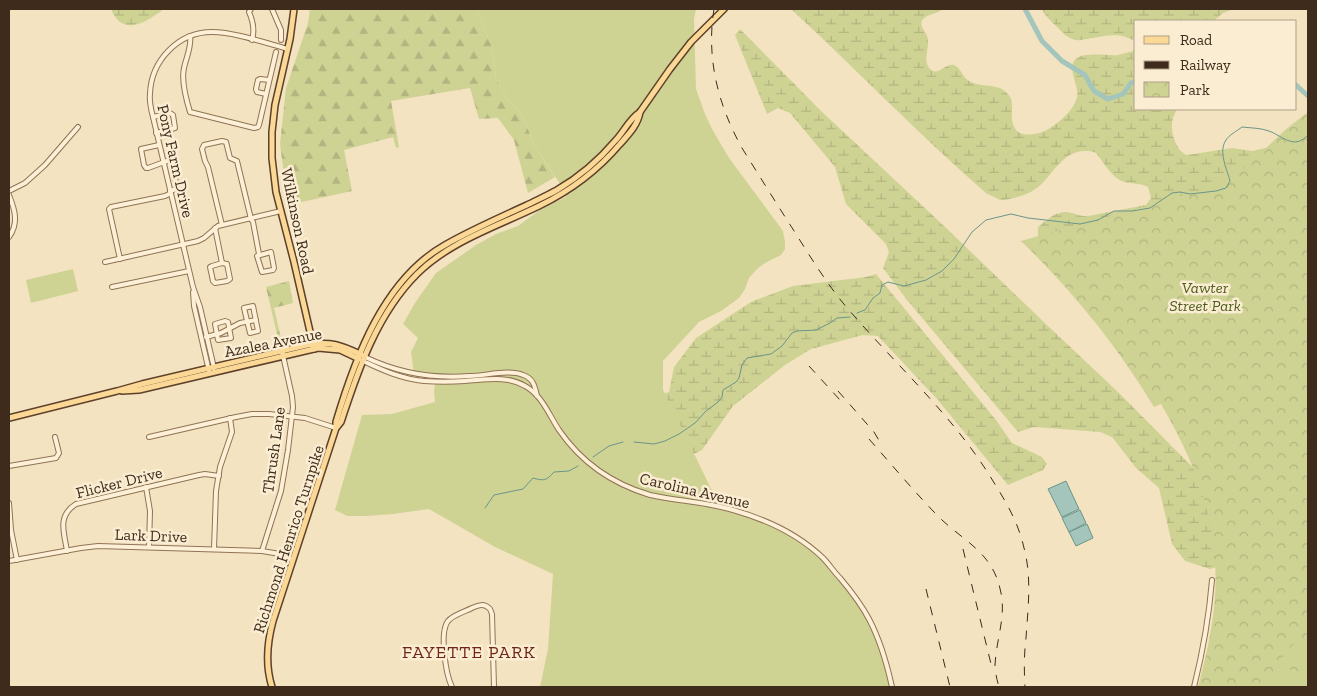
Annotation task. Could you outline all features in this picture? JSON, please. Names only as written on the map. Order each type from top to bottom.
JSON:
[{"type":"main road","name":"Wilkinson Road","points":[[294,9],[288,49],[273,113],[273,174],[313,346]]},
{"type":"main road","name":"Richmond Henrico Turnpike","points":[[270,686],[267,659],[272,620],[336,428],[341,422],[361,358],[375,322],[393,293],[424,259],[444,245],[557,190],[589,167],[616,141],[634,116],[640,112],[670,68],[691,42],[724,9]]},
{"type":"main road","name":"Azalea Avenue","points":[[9,418],[142,384],[212,370],[324,343],[338,344],[361,358]]},
{"type":"street","points":[[251,9],[249,12],[254,26],[252,40]]},
{"type":"street","points":[[272,9],[280,30],[281,40]]},
{"type":"street","name":"Pony Farm Drive","points":[[212,370],[202,338],[189,271],[156,133],[150,103],[151,81],[156,69],[168,51],[178,42],[200,33],[213,32],[288,49]]},
{"type":"street","points":[[190,36],[191,42],[183,70],[183,78],[191,113],[256,128],[259,125],[276,52]]},
{"type":"street","points":[[266,94],[257,92],[256,89],[258,80],[269,80]]},
{"type":"street","points":[[153,117],[170,112],[173,115],[175,128],[156,133]]},
{"type":"street","points":[[9,237],[16,218],[9,193],[25,183],[45,165],[78,127]]},
{"type":"street","points":[[222,225],[202,149],[204,146],[222,141],[226,142],[229,157],[237,161],[250,219],[253,222],[259,254],[257,256],[262,272],[274,269],[271,253],[259,254]]},
{"type":"street","points":[[120,259],[109,211],[110,208],[165,196],[176,189],[177,186],[169,161],[148,168],[144,166],[142,149],[159,145]]},
{"type":"street","points":[[105,262],[201,240],[215,228],[222,225],[281,212]]},
{"type":"street","points":[[215,228],[222,263]]},
{"type":"street","points":[[222,263],[227,264],[230,279],[214,283],[210,267],[222,263]]},
{"type":"street","points":[[112,287],[189,271]]},
{"type":"street","name":"Pony Farm Drive","points":[[192,287],[200,307],[212,370]]},
{"type":"street","points":[[252,306],[256,320],[258,331],[250,333],[244,308],[252,306]]},
{"type":"street","points":[[202,338],[217,335],[234,326],[256,320]]},
{"type":"street","points":[[227,322],[230,339],[218,340],[217,335],[216,323],[227,322]]},
{"type":"street","name":"Thrush Lane","points":[[262,551],[283,482],[292,417],[292,396],[283,353]]},
{"type":"street","name":"Azalea Avenue","points":[[361,358],[387,372],[424,381],[463,382],[500,379],[515,381],[529,388],[538,396]]},
{"type":"street","name":"Azalea Avenue","points":[[361,358],[426,376],[451,377],[503,373],[521,374],[531,380],[538,396],[566,439],[588,462]]},
{"type":"street","points":[[149,437],[230,418],[262,414],[305,418],[336,428]]},
{"type":"street","points":[[214,549],[216,500],[219,476],[232,432],[230,418]]},
{"type":"street","points":[[9,466],[56,458],[59,452],[55,437]]},
{"type":"street","name":"Carolina Avenue","points":[[588,462],[611,478],[637,491],[734,510],[780,528],[806,545],[825,561],[849,588],[861,606],[881,648],[892,687]]},
{"type":"street","name":"Flicker Drive","points":[[67,551],[63,521],[68,511],[79,503],[205,474],[219,476]]},
{"type":"street","points":[[146,487],[150,511],[150,547]]},
{"type":"street","points":[[9,503],[16,560]]},
{"type":"street","name":"Lark Drive","points":[[9,561],[98,546],[262,551],[280,554],[293,560]]},
{"type":"street","points":[[1194,687],[1204,648],[1212,580]]},
{"type":"street","points":[[452,687],[445,667],[445,627],[448,621],[455,616],[478,605],[490,608],[492,614],[494,687]]},
{"type":"green space","points":[[111,9],[164,9],[150,19],[135,25],[128,25],[116,18]]},
{"type":"green space","points":[[310,9],[477,9],[492,47],[496,78],[506,97],[523,116],[535,147],[555,177],[528,193],[514,140],[498,118],[479,119],[470,88],[391,101],[399,147],[396,148],[393,137],[344,150],[352,191],[288,205],[280,144],[286,88],[308,23]]},
{"type":"green space","points":[[477,9],[696,9],[694,19],[696,89],[705,114],[729,158],[783,231],[785,249],[781,255],[757,269],[749,278],[739,298],[721,311],[699,322],[663,361],[663,390],[720,507],[734,510],[788,532],[821,557],[861,606],[876,636],[892,687],[540,687],[548,649],[553,574],[495,547],[429,509],[366,516],[347,516],[335,510],[362,415],[392,414],[435,402],[436,377],[414,374],[411,352],[418,338],[403,324],[436,273],[476,245],[496,234],[518,226],[544,207],[566,197],[565,191],[535,147],[523,116],[506,97],[496,78],[492,47]]},
{"type":"green space","points":[[791,9],[943,9],[925,17],[922,21],[928,40],[926,58],[928,66],[931,70],[937,71],[954,65],[967,80],[973,83],[1002,89],[1011,99],[1013,125],[1022,134],[1040,133],[1051,128],[1072,108],[1077,93],[1072,66],[1077,58],[1091,55],[1120,55],[1133,51],[1134,48],[1134,110],[1177,110],[1172,120],[1172,128],[1175,142],[1183,153],[1187,155],[1232,148],[1252,151],[1274,146],[1308,183],[1038,238],[1038,227],[1051,216],[1059,213],[1067,212],[1088,216],[1146,205],[1151,198],[1148,187],[1120,180],[1108,170],[1096,153],[1085,151],[1076,152],[1063,160],[1034,190],[1004,200],[987,194],[937,149]]},
{"type":"green space","points":[[1042,9],[1234,9],[1223,13],[1215,20],[1134,20],[1134,41],[1118,35],[1080,40],[1072,39],[1064,34]]},
{"type":"green space","points":[[740,29],[820,110],[1119,393],[1286,561],[1230,563],[1210,569],[1185,561],[1172,544],[1159,488],[1136,468],[1112,437],[1100,432],[1034,427],[1018,432],[907,300],[883,268],[889,252],[886,244],[846,204],[835,167],[790,113],[778,108],[767,114],[735,35]]},
{"type":"green space","name":"Vawter Street Park","points":[[1308,112],[1308,687],[1198,687],[1211,628],[1216,580],[1211,527],[1197,477],[1175,428],[1161,404],[1154,407],[1125,362],[1093,320],[1059,279],[1021,241],[1217,186],[1247,166],[1285,130]]},
{"type":"green space","points":[[73,269],[78,291],[31,303],[26,280]]},
{"type":"green space","points":[[876,274],[996,420],[1012,443],[1042,457],[1047,464],[1043,470],[1008,485],[937,399],[878,336],[863,335],[811,349],[785,365],[733,406],[702,450],[658,472],[635,402],[669,392],[674,367],[696,338],[751,302],[793,286],[866,277]]},
{"type":"green space","points":[[289,281],[293,303],[274,308],[283,347],[280,347],[266,287]]},
{"type":"green space","points":[[1308,641],[1308,670],[1281,661],[1285,653],[1292,646]]},
{"type":"green space","points":[[1287,669],[1308,673],[1308,687],[1267,687],[1273,672]]},
{"type":"water","points":[[1066,481],[1079,509],[1062,517],[1048,489]]},
{"type":"water","points":[[1080,510],[1086,523],[1069,532],[1062,518]]},
{"type":"water","points":[[1087,524],[1093,538],[1076,546],[1069,532]]},
{"type":"waterway","points":[[1025,9],[1042,41],[1062,61],[1085,75],[1094,91],[1108,99],[1123,94],[1134,82]]},
{"type":"waterway","points":[[1297,86],[1308,96]]},
{"type":"waterway","points":[[857,313],[865,310],[873,298],[880,293],[882,285],[888,282],[904,286],[926,280],[942,271],[954,259],[972,232],[986,220],[1011,214],[1028,218],[1080,224],[1098,220],[1114,211],[1150,208],[1172,193],[1190,194],[1216,191],[1226,188],[1230,181],[1223,155],[1226,140],[1242,127],[1266,130],[1293,142],[1298,142],[1308,135]]},
{"type":"waterway","points":[[634,442],[654,444],[665,441],[695,423],[718,402],[722,397],[723,390],[736,382],[742,365],[747,358],[771,354],[782,346],[792,333],[797,331],[816,330],[837,318],[850,317]]},
{"type":"waterway","points":[[593,457],[609,446],[623,442]]},
{"type":"waterway","points":[[485,508],[494,495],[523,489],[533,478],[545,480],[554,472],[569,471],[578,466]]},
{"type":"railway","points":[[714,9],[712,45],[716,81],[726,115],[742,148],[831,287],[863,326],[924,392],[962,437],[980,461],[1013,516],[1022,540],[1028,570],[1029,593],[1024,669],[1025,687]]},
{"type":"railway","points":[[809,366],[840,400]]},
{"type":"railway","points":[[838,391],[874,432],[883,447]]},
{"type":"railway","points":[[869,439],[935,513],[975,547],[991,566],[997,578],[1002,602],[1002,620],[995,665],[999,687]]},
{"type":"railway","points":[[963,549],[992,668]]},
{"type":"railway","points":[[926,589],[950,687]]},
{"type":"district","name":"FAYETTE PARK","points":[[469,652]]}]
